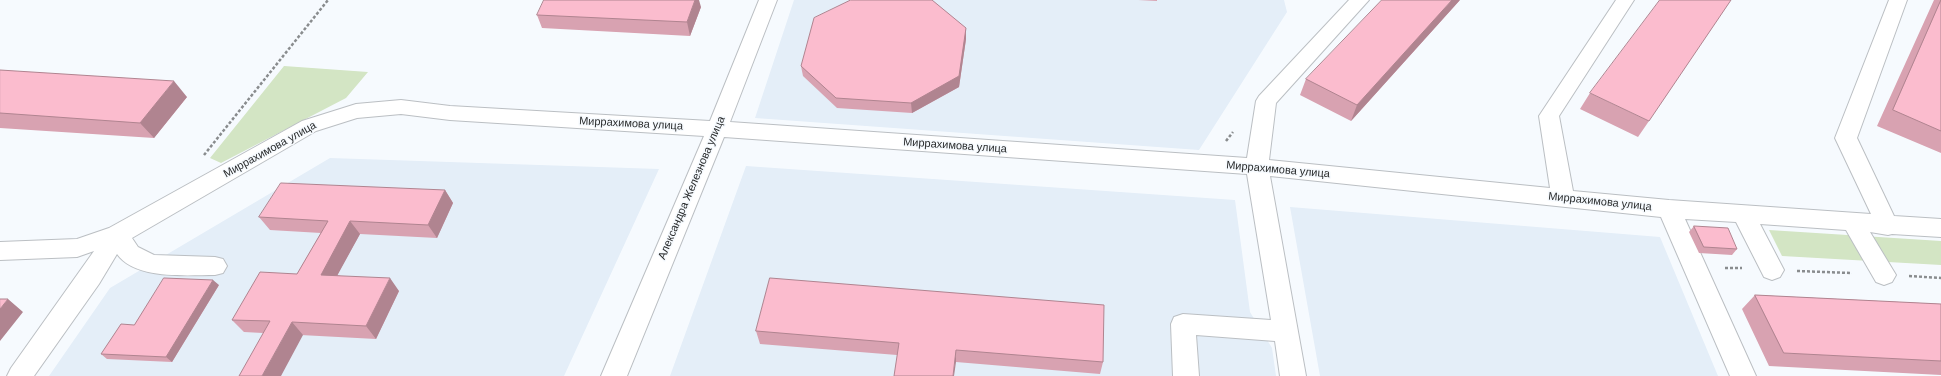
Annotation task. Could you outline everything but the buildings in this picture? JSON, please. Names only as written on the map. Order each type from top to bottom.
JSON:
[{"type":"street","name":"Александра Железнова улица","points":[[614,376],[717,129],[768,0]]},
{"type":"street","points":[[1293,376],[1257,167],[1266,102],[1360,0]]},
{"type":"street","points":[[1563,199],[1549,116],[1625,0]]},
{"type":"street","points":[[1888,226],[1846,138],[1898,0]]},
{"type":"street","name":"Миррахимова улица","points":[[0,251],[32,251],[77,248],[117,235],[190,195],[309,126],[356,111],[400,107],[450,113],[717,129],[1257,167],[1669,209],[1888,226],[1941,228]]},
{"type":"street","points":[[1669,209],[1743,376]]},
{"type":"street","points":[[1743,214],[1772,270]]},
{"type":"street","points":[[1853,223],[1884,275]]},
{"type":"street","points":[[20,376],[91,277],[117,235],[130,254],[151,264],[215,266]]},
{"type":"street","points":[[1186,376],[1183,324],[1286,331]]},
{"type":"path","points":[[190,195],[196,165],[328,0]]},
{"type":"path","points":[[1694,266],[1941,278]]},
{"type":"shaded area","points":[[794,0],[1284,0],[1287,12],[1199,150],[755,118]]},
{"type":"shaded area","points":[[330,158],[659,169],[564,376],[49,376],[110,288]]},
{"type":"shaded area","points":[[746,166],[1235,200],[1250,312],[1272,348],[1276,376],[670,376]]},
{"type":"shaded area","points":[[1290,207],[1660,237],[1718,376],[1320,376]]},
{"type":"green space","points":[[284,66],[368,72],[346,98],[221,163],[210,158]]},
{"type":"green space","points":[[1769,230],[1941,241],[1941,265],[1782,256]]}]
